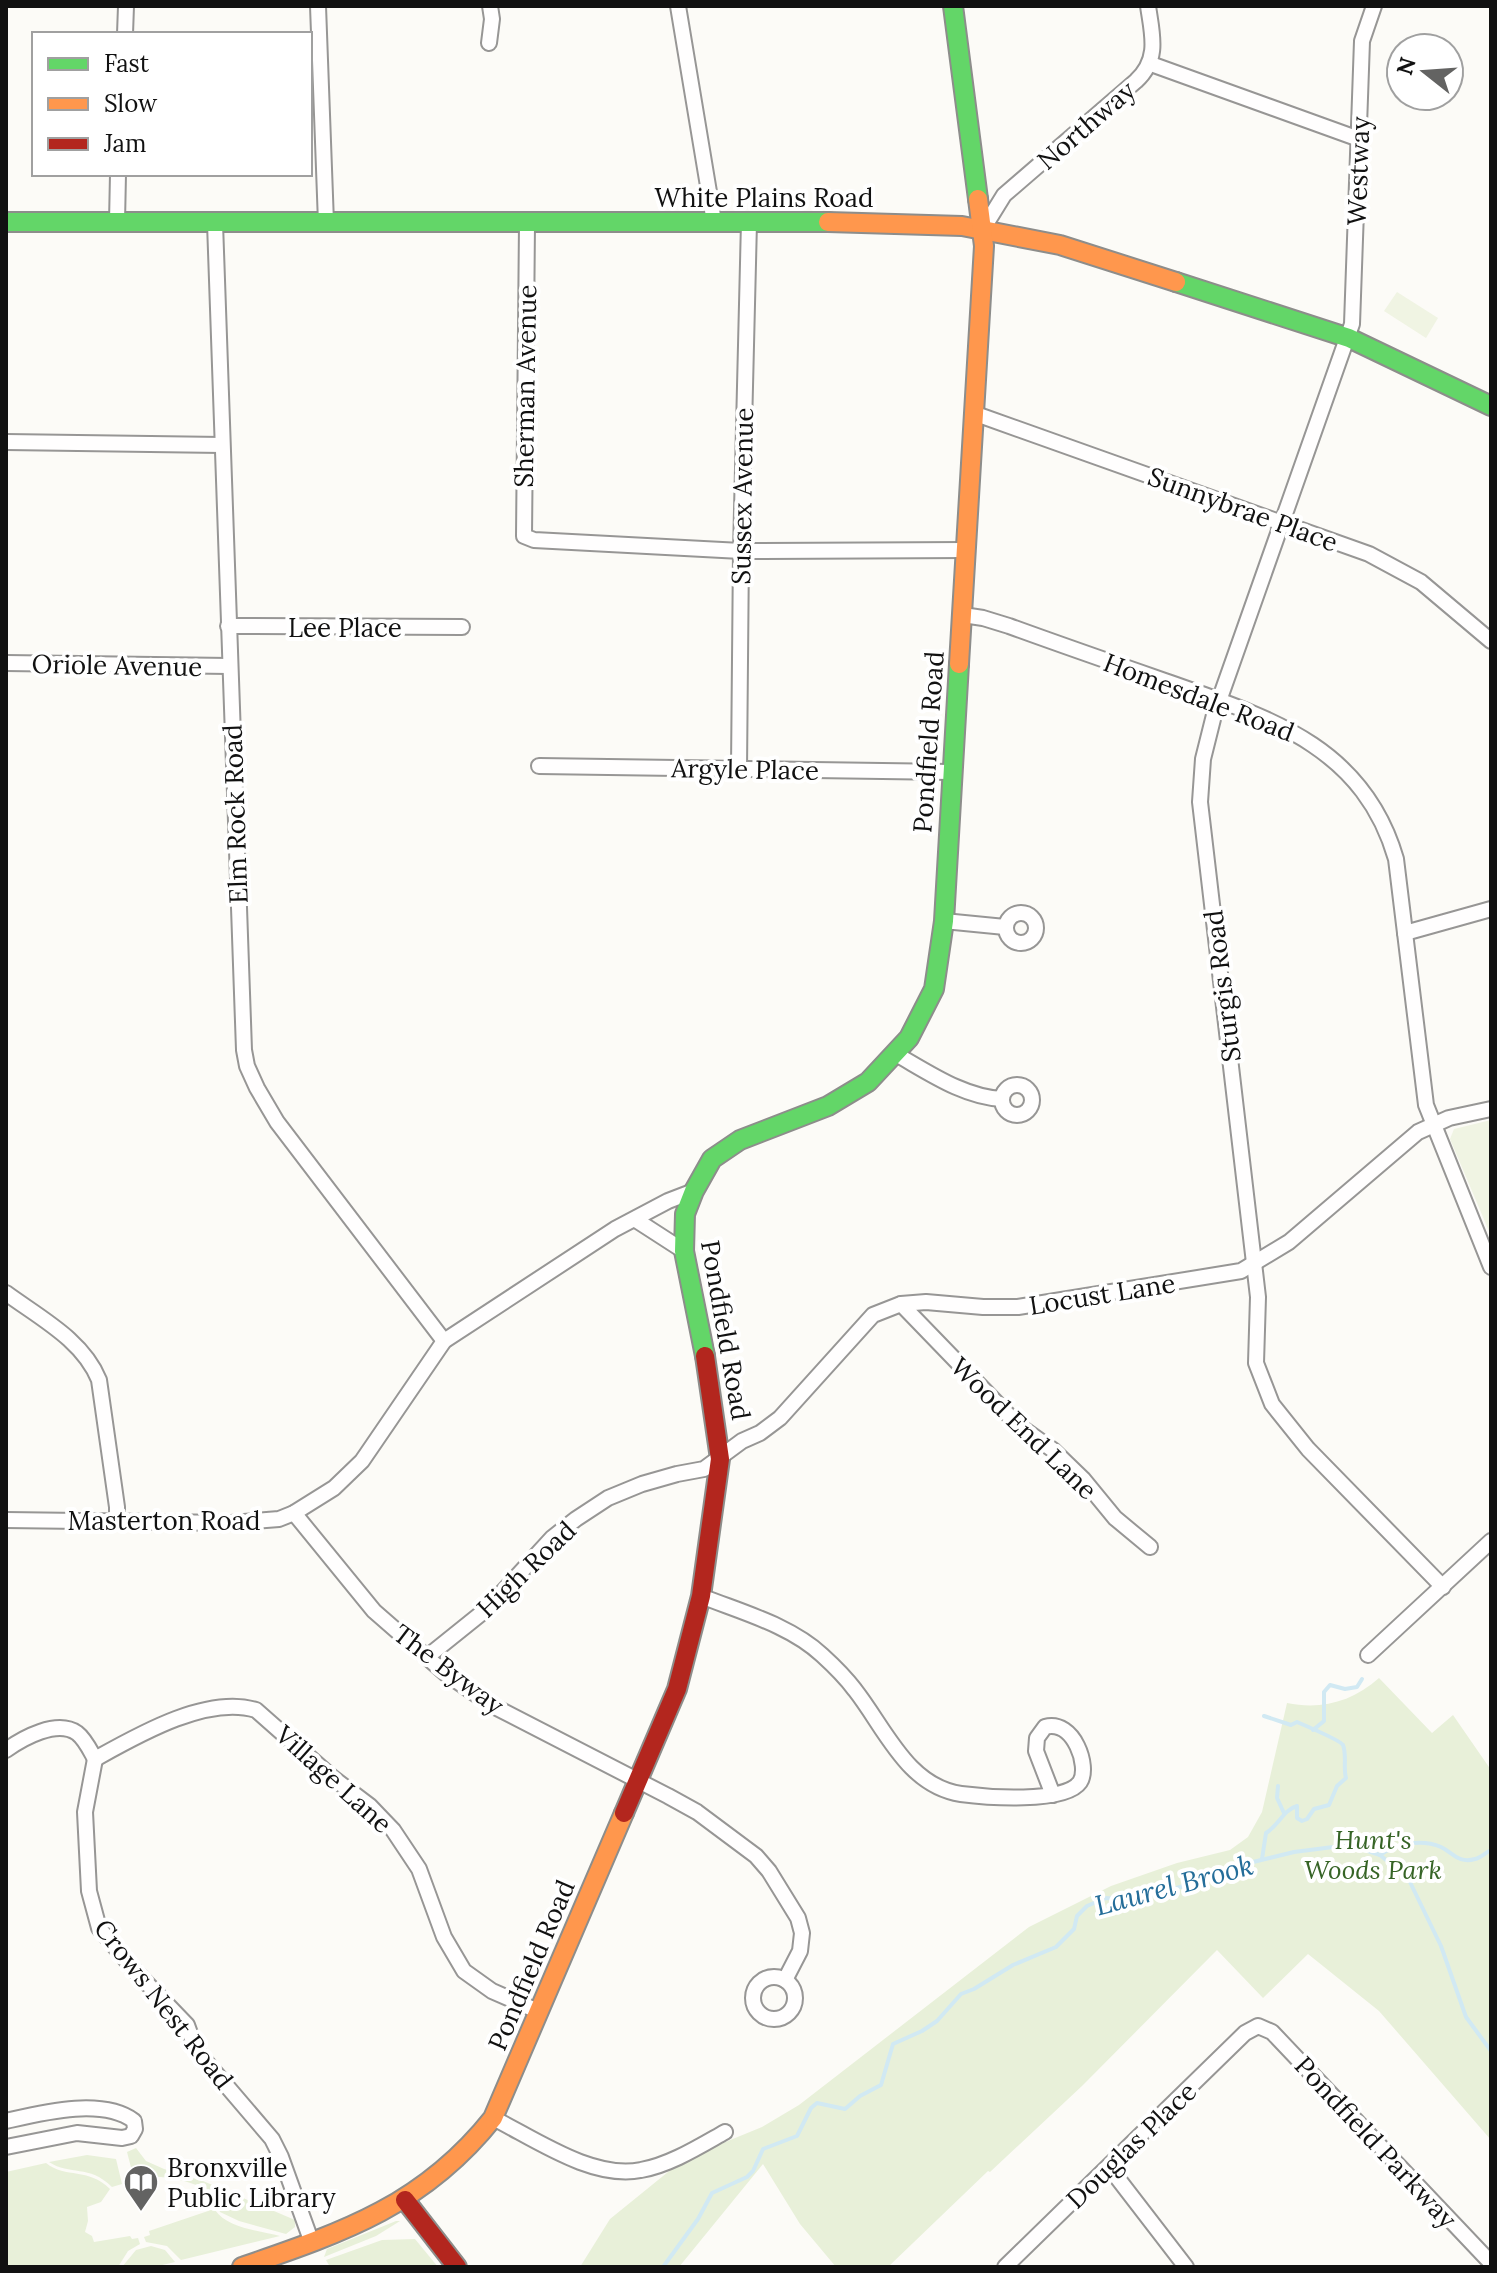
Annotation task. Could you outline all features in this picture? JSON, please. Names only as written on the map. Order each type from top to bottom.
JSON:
[{"type":"street","points":[[125,32],[126,6]]},
{"type":"street","points":[[318,6],[326,223]]},
{"type":"street","points":[[489,43],[490,6]]},
{"type":"street","points":[[678,6],[714,222]]},
{"type":"street","name":"Pondfield Road","points":[[242,2267],[312,2243],[405,2200],[456,2160],[493,2118],[677,1689],[701,1596],[720,1459],[702,1338],[684,1251],[685,1214],[712,1159],[740,1140],[828,1106],[868,1082],[909,1038],[934,989],[944,921],[976,414],[983,229],[953,6]]},
{"type":"street","name":"Northway","points":[[983,229],[1004,195],[1136,81],[1151,64],[1153,40],[1148,6]]},
{"type":"street","name":"Westway","points":[[1349,338],[1362,41],[1374,6]]},
{"type":"street","points":[[1151,64],[1359,139]]},
{"type":"street","points":[[117,222],[118,176]]},
{"type":"street","name":"White Plains Road","points":[[6,222],[891,223],[983,229],[1060,245],[1108,259],[1349,338],[1491,406]]},
{"type":"street","name":"Sussex Avenue","points":[[739,769],[749,222]]},
{"type":"street","name":"Elm Rock Road","points":[[215,223],[229,666],[247,1066],[277,1122],[444,1341]]},
{"type":"street","name":"Sherman Avenue","points":[[527,224],[524,536],[534,540],[741,551]]},
{"type":"street","name":"Sturgis Road","points":[[1349,338],[1219,700],[1203,759],[1200,802],[1258,1297],[1256,1363],[1272,1404],[1308,1449],[1443,1587]]},
{"type":"street","name":"Sunnybrae Place","points":[[976,414],[1369,554],[1421,582],[1491,641]]},
{"type":"street","points":[[6,442],[222,445]]},
{"type":"street","points":[[741,551],[967,550]]},
{"type":"street","name":"Homesdale Road","points":[[963,615],[1009,626],[1277,722],[1330,756],[1371,799],[1388,831],[1396,859],[1426,1105],[1491,1267]]},
{"type":"street","name":"Lee Place","points":[[228,626],[462,627]]},
{"type":"street","name":"Oriole Avenue","points":[[6,663],[229,666]]},
{"type":"street","name":"Argyle Place","points":[[539,766],[951,772]]},
{"type":"street","points":[[1405,933],[1491,909]]},
{"type":"street","points":[[944,921],[1005,927]]},
{"type":"street","points":[[894,1053],[959,1089],[984,1098],[1002,1099]]},
{"type":"street","name":"Locust Lane","points":[[720,1459],[780,1418],[873,1315],[901,1304],[926,1302],[1018,1307],[1241,1271],[1325,1214],[1402,1143],[1432,1125],[1491,1109]]},
{"type":"street","name":"Masterton Road","points":[[6,1520],[255,1522],[279,1519],[294,1513],[334,1488],[362,1461],[444,1341],[568,1257],[668,1201],[694,1191]]},
{"type":"street","points":[[636,1220],[684,1251]]},
{"type":"street","points":[[6,1293],[81,1348],[92,1363],[99,1380],[117,1522]]},
{"type":"street","name":"Wood End Lane","points":[[901,1304],[1018,1425],[1053,1450],[1083,1479],[1115,1518],[1150,1547]]},
{"type":"street","name":"High Road","points":[[427,1657],[488,1608],[552,1538],[576,1519],[608,1498],[642,1484],[704,1469],[720,1459]]},
{"type":"street","name":"The Byway","points":[[294,1513],[374,1611],[427,1657],[493,1706],[697,1812],[756,1856],[798,1918],[802,1933],[800,1951],[785,1980]]},
{"type":"street","points":[[1368,1655],[1491,1541]]},
{"type":"street","points":[[701,1596],[794,1635],[820,1653],[855,1689],[908,1764],[925,1780],[961,1794],[1007,1799],[1053,1795],[1075,1786],[1083,1771],[1072,1735],[1055,1725],[1045,1727],[1036,1743],[1036,1751],[1053,1795]]},
{"type":"street","name":"Village Lane","points":[[95,1759],[135,1737],[176,1720],[225,1706],[256,1710],[333,1778],[370,1806],[393,1830],[419,1869],[444,1937],[464,1971],[492,1991],[540,2012]]},
{"type":"street","points":[[6,1750],[17,1742],[53,1728],[62,1728],[80,1735],[95,1759]]},
{"type":"street","name":"Crows Nest Road","points":[[95,1759],[85,1825],[89,1891],[99,1928],[187,2025],[196,2050],[272,2139],[312,2243]]},
{"type":"street","name":"Douglas Place","points":[[1005,2267],[1245,2033],[1258,2026]]},
{"type":"street","name":"Pondfield Parkway","points":[[1258,2026],[1272,2032],[1491,2263]]},
{"type":"street","points":[[82,2134],[83,2109]]},
{"type":"street","points":[[6,2121],[55,2110],[83,2109],[127,2116],[134,2121],[135,2129],[131,2136],[122,2138],[82,2134],[6,2147]]},
{"type":"street","points":[[493,2118],[577,2162],[600,2168],[639,2171],[660,2165],[725,2132]]},
{"type":"street","points":[[1109,2167],[1186,2267]]},
{"type":"street","points":[[405,2200],[457,2267]]},
{"type":"green space","points":[[1397,292],[1438,318],[1426,338],[1384,311]]},
{"type":"green space","points":[[1491,1120],[1491,1236],[1450,1139],[1454,1129]]},
{"type":"green space","name":"Hunt's Woods Park","points":[[1379,1678],[1432,1733],[1453,1715],[1491,1770],[1491,2140],[1379,2011],[1308,1954],[1263,1998],[1217,1950],[1082,2086],[888,2267],[836,2267],[800,2224],[763,2164],[679,2267],[580,2267],[610,2219],[684,2159],[762,2127],[799,2105],[1029,1927],[1111,1886],[1177,1863],[1230,1850],[1248,1837],[1262,1812],[1287,1703],[1312,1705],[1336,1702],[1358,1693]]},
{"type":"green space","points":[[136,2148],[146,2161],[295,2220],[295,2227],[286,2234],[239,2221],[220,2212],[211,2194],[185,2181],[152,2177],[134,2179],[127,2152]]},
{"type":"green space","points":[[87,2155],[116,2159],[122,2184],[112,2187],[95,2175],[64,2169],[49,2162]]},
{"type":"green space","points":[[46,2163],[61,2171],[94,2178],[110,2189],[101,2202],[87,2207],[85,2232],[92,2236],[94,2242],[130,2236],[132,2239],[138,2238],[140,2244],[128,2251],[118,2267],[10,2267],[7,2264],[6,2172]]},
{"type":"green space","points":[[211,2210],[236,2225],[280,2236],[181,2260],[167,2246],[146,2242],[144,2237],[150,2235],[149,2231]]},
{"type":"green space","points":[[400,2221],[376,2236],[324,2257],[327,2249]]},
{"type":"green space","points":[[415,2239],[438,2267],[330,2267],[326,2260],[382,2240]]},
{"type":"green space","points":[[151,2246],[165,2250],[175,2262],[154,2267],[122,2267],[136,2250]]},
{"type":"waterway","points":[[1313,1730],[1324,1721],[1324,1692],[1330,1685],[1345,1689],[1357,1687],[1362,1679]]},
{"type":"waterway","points":[[1262,1859],[1266,1833],[1285,1814],[1297,1806],[1297,1818],[1302,1821],[1307,1819],[1314,1809],[1329,1805],[1337,1786],[1346,1778],[1341,1743],[1297,1722],[1291,1725],[1264,1716]]},
{"type":"waterway","points":[[1278,1786],[1277,1798],[1284,1813]]},
{"type":"waterway","points":[[1380,1855],[1394,1848],[1418,1843],[1441,1847],[1465,1860],[1477,1858],[1491,1850]]},
{"type":"waterway","name":"Laurel Brook","points":[[663,2267],[698,2219],[712,2193],[747,2177],[763,2149],[797,2136],[811,2108],[817,2103],[845,2109],[860,2096],[881,2085],[893,2044],[937,2021],[961,1994],[1013,1965],[1056,1947],[1074,1929],[1077,1916],[1087,1906],[1106,1898],[1136,1900],[1245,1864],[1294,1852],[1341,1846],[1380,1855],[1408,1878],[1441,1946],[1466,2017],[1491,2051]]},
{"type":"traffic: fast","points":[[953,6],[978,199]]},
{"type":"traffic: fast","points":[[6,222],[828,222]]},
{"type":"traffic: fast","points":[[1176,282],[1349,338],[1491,406]]},
{"type":"traffic: fast","points":[[705,1356],[684,1251],[685,1214],[712,1159],[740,1140],[828,1106],[868,1082],[909,1038],[934,989],[944,921],[959,664]]},
{"type":"traffic: slow","points":[[959,664],[984,246],[978,199]]},
{"type":"traffic: slow","points":[[828,222],[962,226],[1060,245],[1176,282]]},
{"type":"traffic: slow","points":[[242,2267],[315,2241],[380,2212],[439,2173],[467,2148],[493,2118],[624,1813]]},
{"type":"traffic: jam","points":[[624,1813],[677,1689],[701,1596],[720,1459],[705,1356]]},
{"type":"traffic: jam","points":[[405,2200],[457,2267]]},
{"type":"place","name":"Bronxville Public Library","points":[[141,2213]]}]
